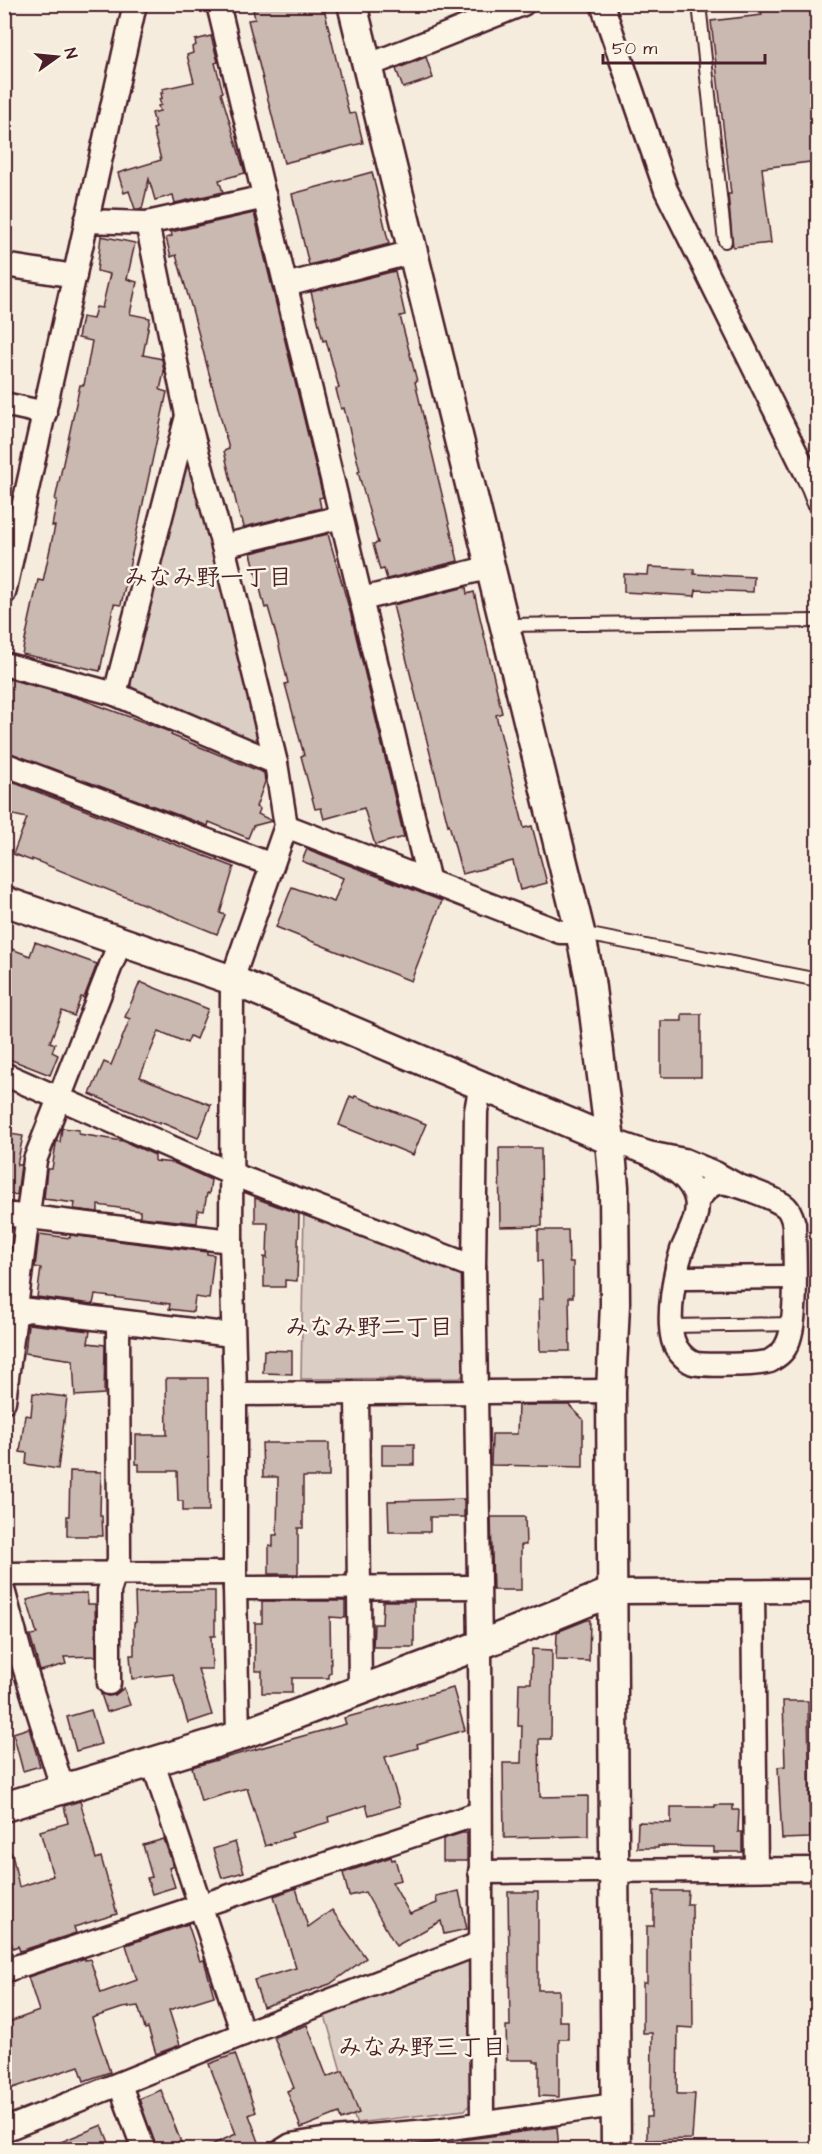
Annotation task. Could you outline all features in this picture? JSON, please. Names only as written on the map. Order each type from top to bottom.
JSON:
[{"type":"street","points":[[4,593],[135,4]]},
{"type":"street","points":[[218,4],[429,882]]},
{"type":"street","points":[[352,4],[580,932],[590,980],[610,1140],[614,1187],[615,1304],[611,1391],[615,2150]]},
{"type":"street","points":[[367,66],[523,4]]},
{"type":"street","points":[[602,4],[666,190],[818,500]]},
{"type":"street","points":[[86,221],[147,223],[265,197]]},
{"type":"street","points":[[147,223],[188,415],[223,546],[276,763],[286,826],[232,980],[231,1241],[235,1394],[238,1736]]},
{"type":"street","points":[[285,285],[413,252]]},
{"type":"street","points":[[4,265],[75,276]]},
{"type":"street","points":[[4,404],[45,413]]},
{"type":"street","points":[[115,694],[188,415]]},
{"type":"street","points":[[223,546],[341,517]]},
{"type":"street","points":[[362,598],[491,567]]},
{"type":"street","points":[[4,664],[115,694],[276,763]]},
{"type":"street","points":[[4,764],[272,865]]},
{"type":"street","points":[[286,826],[560,932],[580,932]]},
{"type":"street","points":[[4,901],[232,980],[610,1140],[648,1153],[684,1160],[779,1203],[786,1208],[794,1224],[793,1324],[786,1347],[766,1364],[696,1365],[680,1353],[673,1340],[672,1287],[681,1252],[695,1219],[697,1202],[706,1188],[720,1182],[735,1184]]},
{"type":"street","points":[[4,1401],[11,1314],[35,1160],[120,942]]},
{"type":"street","points":[[4,1074],[231,1174],[474,1267]]},
{"type":"street","points":[[481,1084],[476,1111],[474,1267],[480,1645],[482,2123]]},
{"type":"street","points":[[648,1153],[681,1175],[690,1185],[697,1202]]},
{"type":"street","points":[[4,1214],[231,1241]]},
{"type":"street","points":[[677,1268],[686,1278],[794,1277]]},
{"type":"street","points":[[11,1314],[29,1310],[232,1335]]},
{"type":"street","points":[[109,1683],[109,1591],[119,1561],[118,1322]]},
{"type":"street","points":[[235,1394],[611,1391]]},
{"type":"street","points":[[357,1393],[360,1690]]},
{"type":"street","points":[[4,1574],[115,1573],[359,1588],[479,1587]]},
{"type":"street","points":[[4,1807],[238,1736],[480,1645],[612,1592],[818,1591]]},
{"type":"street","points":[[753,1592],[756,1869]]},
{"type":"street","points":[[4,1593],[13,1662],[63,1790]]},
{"type":"street","points":[[153,1763],[243,2034]]},
{"type":"street","points":[[4,1971],[480,1813]]},
{"type":"street","points":[[480,1872],[818,1869]]},
{"type":"street","points":[[4,2130],[243,2034],[481,1943]]},
{"type":"street","points":[[120,2085],[144,2150]]},
{"type":"street","points":[[283,2150],[291,2145],[322,2140],[430,2140],[482,2123],[615,2105]]},
{"type":"lane","points":[[699,4],[725,242]]},
{"type":"lane","points":[[505,625],[818,621]]},
{"type":"lane","points":[[580,932],[818,980]]},
{"type":"lane","points":[[672,1326],[793,1324]]},
{"type":"shaded area","points":[[193,458],[261,734],[249,745],[132,697],[131,678],[178,459]]},
{"type":"shaded area","points":[[304,1205],[467,1276],[467,1372],[460,1378],[301,1379]]},
{"type":"shaded area","points":[[463,1956],[471,1961],[473,2101],[465,2110],[356,2123],[324,2012]]},
{"type":"building","points":[[252,4],[323,4],[349,114],[356,113],[363,143],[284,163],[248,20],[255,19]]},
{"type":"building","points":[[760,4],[818,4],[818,161],[762,168],[771,243],[733,247],[728,194],[731,194],[711,21],[762,15]]},
{"type":"building","points":[[211,36],[218,62],[215,63],[223,92],[221,93],[245,173],[219,180],[223,192],[175,203],[173,195],[155,200],[149,179],[142,209],[135,209],[129,191],[124,193],[118,173],[161,160],[153,129],[156,128],[152,113],[160,111],[158,106],[161,105],[159,99],[162,98],[162,89],[194,82],[187,55],[193,53],[192,47],[196,45],[195,40]]},
{"type":"building","points":[[426,57],[433,78],[403,88],[396,69]]},
{"type":"building","points":[[372,172],[389,244],[309,265],[292,194]]},
{"type":"building","points":[[254,213],[323,497],[319,498],[321,508],[244,527],[240,519],[224,451],[229,449],[192,309],[176,255],[171,257],[166,238],[172,236],[171,232]]},
{"type":"building","points":[[101,236],[135,243],[127,279],[137,282],[130,314],[150,318],[143,355],[162,359],[164,372],[160,390],[167,392],[121,605],[114,604],[100,671],[22,654],[38,580],[43,581],[55,526],[52,526],[57,500],[55,500],[80,385],[84,385],[92,341],[78,338],[82,317],[93,319],[96,307],[102,308],[110,274],[97,271]]},
{"type":"building","points":[[395,271],[405,315],[400,316],[458,561],[387,579],[384,569],[380,570],[373,544],[378,543],[358,472],[360,471],[344,408],[341,409],[336,389],[339,388],[326,340],[323,341],[311,292]]},
{"type":"building","points":[[328,534],[351,615],[404,837],[375,845],[364,808],[324,819],[321,808],[315,809],[301,756],[304,755],[285,684],[288,683],[277,638],[268,607],[265,608],[251,553]]},
{"type":"building","points":[[649,567],[694,569],[694,574],[754,577],[753,592],[696,590],[695,596],[624,592],[624,574],[648,575]]},
{"type":"building","points":[[466,587],[467,594],[474,592],[502,713],[496,715],[524,828],[532,826],[547,883],[520,890],[513,861],[462,874],[393,605]]},
{"type":"building","points":[[9,679],[81,699],[165,730],[172,733],[171,735],[264,773],[265,782],[256,807],[260,809],[258,814],[272,821],[253,826],[248,838],[209,822],[208,826],[4,751],[4,697]]},
{"type":"building","points":[[4,779],[234,867],[220,913],[225,915],[217,934],[32,859],[32,861],[13,854],[27,818],[4,813]]},
{"type":"building","points":[[307,849],[442,901],[411,981],[276,927],[292,887],[334,902],[343,878],[302,861]]},
{"type":"building","points":[[35,942],[97,964],[84,998],[81,997],[74,1016],[62,1011],[50,1042],[55,1044],[52,1052],[58,1055],[50,1075],[4,1057],[4,946],[30,956]]},
{"type":"building","points":[[140,982],[208,1009],[196,1039],[190,1036],[187,1043],[159,1031],[140,1077],[211,1105],[198,1138],[90,1094],[104,1062],[111,1065],[130,1019],[125,1017]]},
{"type":"building","points":[[682,1014],[701,1014],[701,1077],[661,1077],[661,1021],[682,1021]]},
{"type":"building","points":[[350,1096],[426,1124],[413,1155],[339,1125]]},
{"type":"building","points":[[62,1128],[79,1130],[79,1134],[123,1141],[155,1155],[155,1161],[174,1163],[211,1180],[204,1211],[198,1210],[197,1223],[140,1217],[140,1211],[98,1205],[98,1212],[74,1209],[75,1203],[44,1199],[47,1169],[52,1169],[56,1144],[57,1141],[60,1142]]},
{"type":"building","points":[[4,1133],[23,1136],[17,1165],[21,1165],[17,1195],[4,1193]]},
{"type":"building","points":[[499,1148],[541,1148],[542,1226],[500,1227]]},
{"type":"building","points":[[255,1198],[299,1214],[297,1281],[285,1280],[285,1287],[264,1287],[264,1257],[267,1258],[268,1223],[255,1223]]},
{"type":"building","points":[[538,1230],[568,1230],[569,1262],[573,1262],[573,1297],[569,1297],[570,1351],[540,1351],[539,1299],[543,1299],[542,1261],[538,1261]]},
{"type":"building","points":[[39,1234],[70,1238],[70,1235],[207,1252],[207,1254],[214,1255],[209,1299],[195,1297],[193,1312],[169,1309],[170,1304],[95,1295],[93,1304],[37,1297],[41,1268],[35,1267]]},
{"type":"building","points":[[28,1324],[90,1331],[88,1343],[105,1345],[104,1394],[75,1396],[73,1360],[25,1353]]},
{"type":"building","points":[[264,1350],[292,1351],[292,1374],[263,1373]]},
{"type":"building","points":[[166,1378],[208,1378],[209,1511],[183,1511],[183,1501],[178,1501],[177,1471],[139,1471],[139,1464],[136,1464],[136,1435],[167,1435]]},
{"type":"building","points":[[33,1393],[67,1397],[58,1469],[26,1464],[27,1453],[20,1452],[25,1415],[31,1416]]},
{"type":"building","points":[[518,1405],[569,1405],[583,1419],[583,1467],[491,1465],[492,1434],[517,1434]]},
{"type":"building","points":[[262,1443],[329,1443],[329,1477],[303,1477],[303,1528],[298,1528],[298,1574],[269,1574],[269,1545],[273,1546],[273,1535],[277,1535],[278,1477],[263,1477]]},
{"type":"building","points":[[382,1444],[414,1444],[414,1465],[382,1465]]},
{"type":"building","points":[[70,1471],[101,1472],[100,1516],[102,1516],[103,1536],[67,1536]]},
{"type":"building","points":[[464,1499],[464,1517],[430,1517],[430,1532],[389,1532],[388,1501]]},
{"type":"building","points":[[491,1517],[525,1517],[526,1545],[521,1545],[521,1590],[493,1590]]},
{"type":"building","points":[[215,1591],[215,1636],[211,1636],[212,1669],[198,1669],[212,1715],[188,1723],[173,1674],[132,1679],[130,1655],[134,1655],[135,1593]]},
{"type":"building","points":[[87,1593],[88,1604],[95,1604],[96,1656],[64,1657],[66,1664],[40,1671],[30,1635],[37,1634],[27,1600],[50,1594]]},
{"type":"building","points":[[262,1601],[345,1601],[345,1618],[330,1617],[331,1673],[329,1673],[329,1678],[292,1678],[292,1693],[262,1693],[262,1671],[255,1671],[255,1623],[262,1623]]},
{"type":"building","points":[[383,1601],[414,1601],[414,1647],[373,1647],[374,1624],[382,1624]]},
{"type":"building","points":[[590,1620],[589,1661],[556,1660],[557,1632]]},
{"type":"building","points":[[532,1649],[552,1650],[551,1739],[539,1739],[540,1797],[588,1796],[588,1836],[504,1838],[503,1763],[521,1763],[522,1726],[518,1726],[519,1683],[531,1683]]},
{"type":"building","points":[[124,1688],[130,1705],[107,1712],[101,1694],[115,1695]]},
{"type":"building","points":[[453,1688],[465,1730],[417,1744],[418,1748],[385,1757],[400,1806],[369,1815],[366,1805],[328,1817],[329,1822],[291,1833],[293,1837],[265,1846],[247,1788],[201,1801],[192,1767],[346,1724],[344,1718]]},
{"type":"building","points":[[783,1701],[808,1701],[810,1838],[782,1839],[778,1767],[785,1766]]},
{"type":"building","points":[[91,1710],[101,1744],[76,1751],[67,1717]]},
{"type":"building","points":[[29,1728],[40,1766],[23,1771],[13,1733]]},
{"type":"building","points":[[80,1801],[96,1859],[101,1857],[117,1914],[74,1927],[76,1933],[20,1951],[18,1946],[13,1948],[4,1918],[4,1854],[12,1853],[19,1887],[53,1876],[40,1831],[68,1823],[64,1806]]},
{"type":"building","points":[[715,1805],[733,1805],[733,1810],[739,1810],[738,1832],[742,1832],[742,1852],[714,1852],[714,1847],[637,1848],[638,1822],[671,1823],[671,1807],[715,1807]]},
{"type":"building","points":[[467,1833],[467,1861],[443,1861],[443,1839]]},
{"type":"building","points":[[164,1839],[173,1866],[169,1868],[175,1887],[152,1894],[147,1878],[152,1877],[143,1845]]},
{"type":"building","points":[[235,1842],[244,1872],[222,1878],[213,1849]]},
{"type":"building","points":[[391,1857],[392,1860],[395,1859],[401,1880],[392,1882],[410,1914],[437,1903],[436,1896],[459,1891],[467,1929],[444,1934],[441,1921],[396,1946],[365,1892],[349,1896],[343,1873]]},
{"type":"building","points":[[296,1888],[308,1927],[332,1910],[366,1958],[330,1984],[263,2007],[254,1980],[296,1968],[274,1896]]},
{"type":"building","points":[[654,1891],[688,1891],[687,1904],[692,1904],[693,2028],[678,2027],[677,2094],[695,2094],[692,2139],[647,2140],[647,2117],[651,2117],[652,2033],[643,2033],[643,1983],[647,1983],[647,1926],[654,1926]]},
{"type":"building","points":[[508,1892],[538,1892],[538,1990],[559,1990],[559,2021],[568,2021],[568,2039],[559,2039],[559,2097],[539,2096],[539,2062],[507,2060],[506,2026],[510,2026]]},
{"type":"building","points":[[188,1924],[200,1961],[204,1960],[214,1996],[169,2010],[180,2045],[156,2054],[138,2006],[122,2008],[92,2018],[110,2072],[84,2081],[79,2066],[4,2091],[4,2024],[39,2011],[28,1977],[85,1958],[85,1960],[90,1959],[101,1993],[137,1980],[126,1945]]},
{"type":"building","points":[[307,2025],[327,2077],[343,2071],[359,2113],[341,2120],[339,2113],[301,2128],[287,2091],[294,2088],[274,2037]]},
{"type":"building","points":[[235,2054],[256,2112],[249,2115],[262,2150],[200,2150],[236,2134],[209,2064]]},
{"type":"building","points":[[161,2090],[184,2150],[157,2150],[139,2099]]},
{"type":"building","points":[[102,2125],[112,2150],[44,2150],[44,2149]]},
{"type":"building","points":[[557,2127],[559,2150],[463,2150],[462,2140]]},
{"type":"district","name":"みなみ野一丁目","points":[[208,577]]},
{"type":"district","name":"みなみ野二丁目","points":[[369,1327]]},
{"type":"district","name":"みなみ野三丁目","points":[[422,2047]]}]
